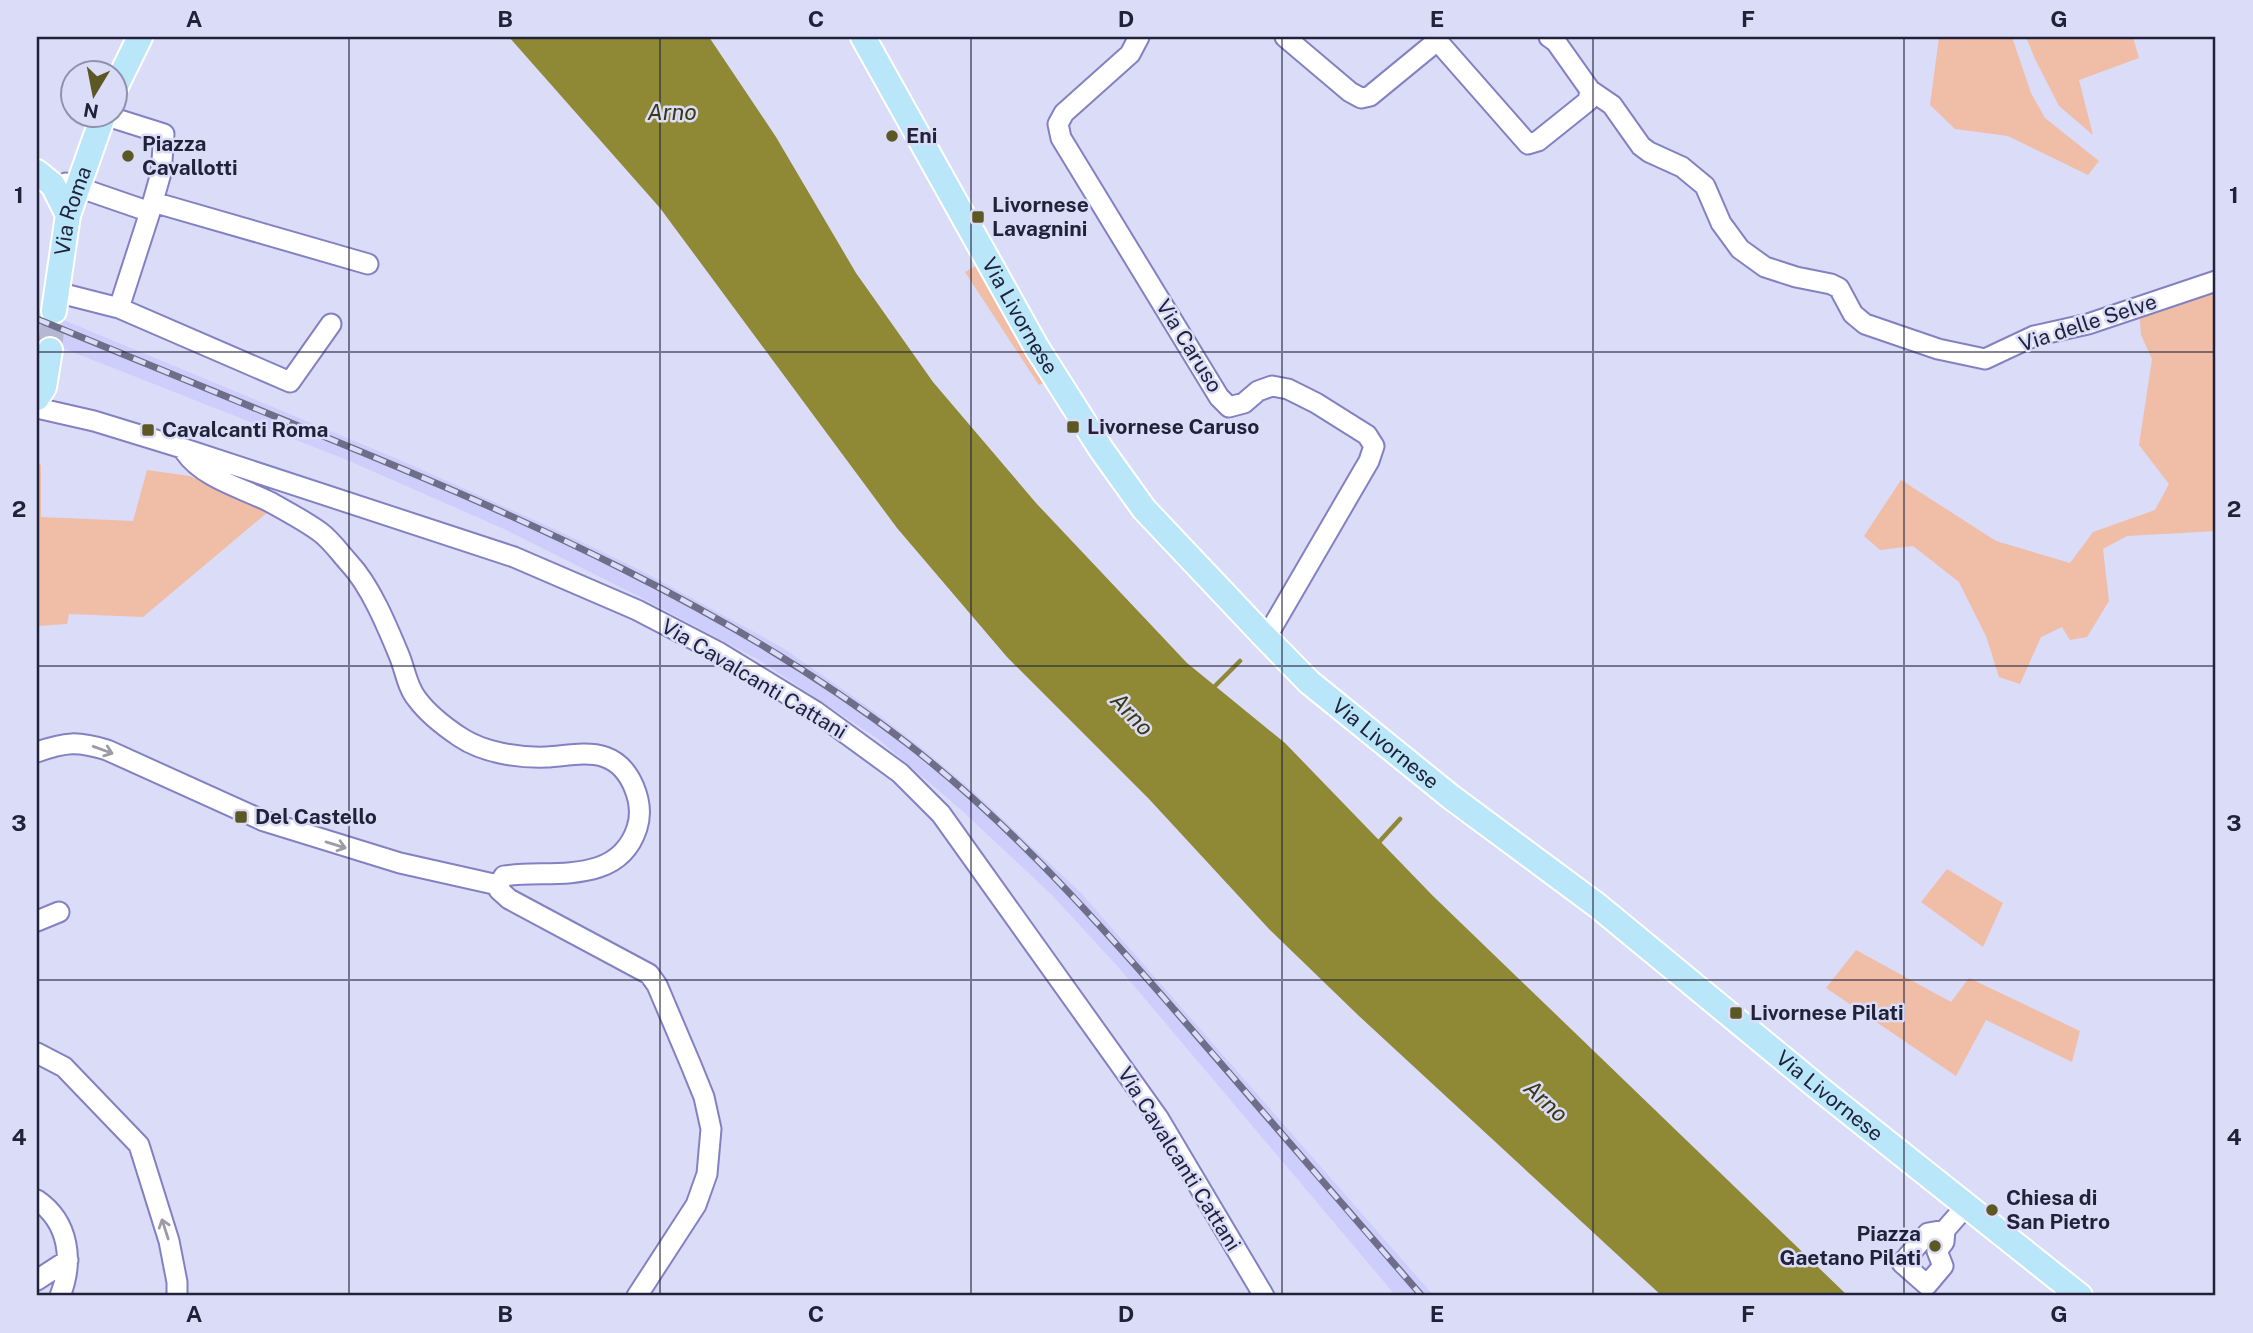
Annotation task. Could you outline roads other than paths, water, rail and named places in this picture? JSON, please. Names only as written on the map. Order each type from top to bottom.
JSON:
[{"type":"main road","points":[[129,60],[140,37]]},
{"type":"main road","name":"Via Livornese","points":[[863,37],[1037,348],[1101,450],[1144,509],[1266,638],[1309,682],[1451,797],[1598,906],[1820,1089],[2080,1296]]},
{"type":"main road","name":"Via Roma","points":[[55,302],[68,215],[99,130]]},
{"type":"main road","points":[[39,174],[53,185],[68,215]]},
{"type":"main road","points":[[37,398],[44,387],[50,351]]},
{"type":"street","name":"Via Caruso","points":[[1139,37],[1129,54],[1064,113],[1058,124],[1061,138],[1219,397],[1229,407],[1244,403],[1258,391],[1272,386],[1288,389],[1367,435],[1374,446],[1369,461],[1266,638]]},
{"type":"street","points":[[1285,37],[1350,92],[1361,98],[1370,96],[1436,39],[1528,144],[1538,142],[1588,101],[1590,90]]},
{"type":"street","name":"Via delle Selve","points":[[1549,37],[1556,42],[1590,90],[1612,105],[1641,146],[1682,167],[1705,186],[1721,223],[1740,249],[1756,262],[1779,272],[1839,288],[1853,314],[1865,324],[1938,349],[1985,359],[2034,336],[2088,324],[2216,281]]},
{"type":"street","points":[[119,308],[161,173],[164,134],[130,124]]},
{"type":"street","points":[[39,174],[77,187],[368,264]]},
{"type":"street","points":[[55,302],[119,308],[290,382],[331,324]]},
{"type":"street","name":"Via Cavalcanti Cattani","points":[[37,408],[94,421],[182,448],[514,557],[637,610],[720,653],[815,711],[900,773],[941,814],[1159,1119],[1264,1296]]},
{"type":"street","points":[[182,448],[191,461],[202,469],[271,503],[321,532],[357,571],[383,620],[415,698],[432,716],[462,738],[484,749],[543,757],[583,754],[606,757],[622,769],[634,786],[639,806],[638,827],[629,845],[615,860],[587,871],[504,876],[498,885],[499,890],[509,900],[649,974],[666,1003],[704,1097],[711,1129],[707,1174],[696,1205],[637,1296]]},
{"type":"street","points":[[37,752],[60,744],[84,743],[107,750],[264,821],[400,863],[498,885]]},
{"type":"street","points":[[37,921],[59,912]]},
{"type":"street","points":[[37,1053],[64,1067],[139,1145],[169,1241],[177,1296]]},
{"type":"street","points":[[37,1200],[52,1213],[64,1233],[68,1260],[60,1296]]},
{"type":"street","points":[[1945,1230],[1967,1205]]},
{"type":"street","points":[[37,1280],[68,1260]]},
{"type":"water","name":"Arno","points":[[509,37],[709,37],[776,137],[856,273],[933,382],[1036,503],[1187,663],[1285,743],[1433,896],[1848,1296],[1662,1296],[1359,1016],[1269,929],[1149,799],[1007,657],[897,528],[660,208]]},
{"type":"waterway","points":[[1215,686],[1240,661]]},
{"type":"waterway","points":[[1380,841],[1400,819]]},
{"type":"tunnel","points":[[50,350],[54,311]]},
{"type":"railway","points":[[37,319],[395,466],[548,533],[698,608],[841,695],[908,744],[979,804],[1079,903],[1422,1296]]},
{"type":"place","name":"Eni","points":[[892,136]]},
{"type":"place","name":"Piazza Cavallotti","points":[[128,156]]},
{"type":"place","name":"Livornese Lavagnini","points":[[978,217]]},
{"type":"place","name":"Livornese Caruso","points":[[1073,427]]},
{"type":"place","name":"Cavalcanti Roma","points":[[148,430]]},
{"type":"place","name":"Del Castello","points":[[241,817]]},
{"type":"place","name":"Livornese Pilati","points":[[1736,1013]]},
{"type":"place","name":"Chiesa di San Pietro","points":[[1992,1210]]},
{"type":"place","name":"Piazza Gaetano Pilati","points":[[1935,1246]]}]
